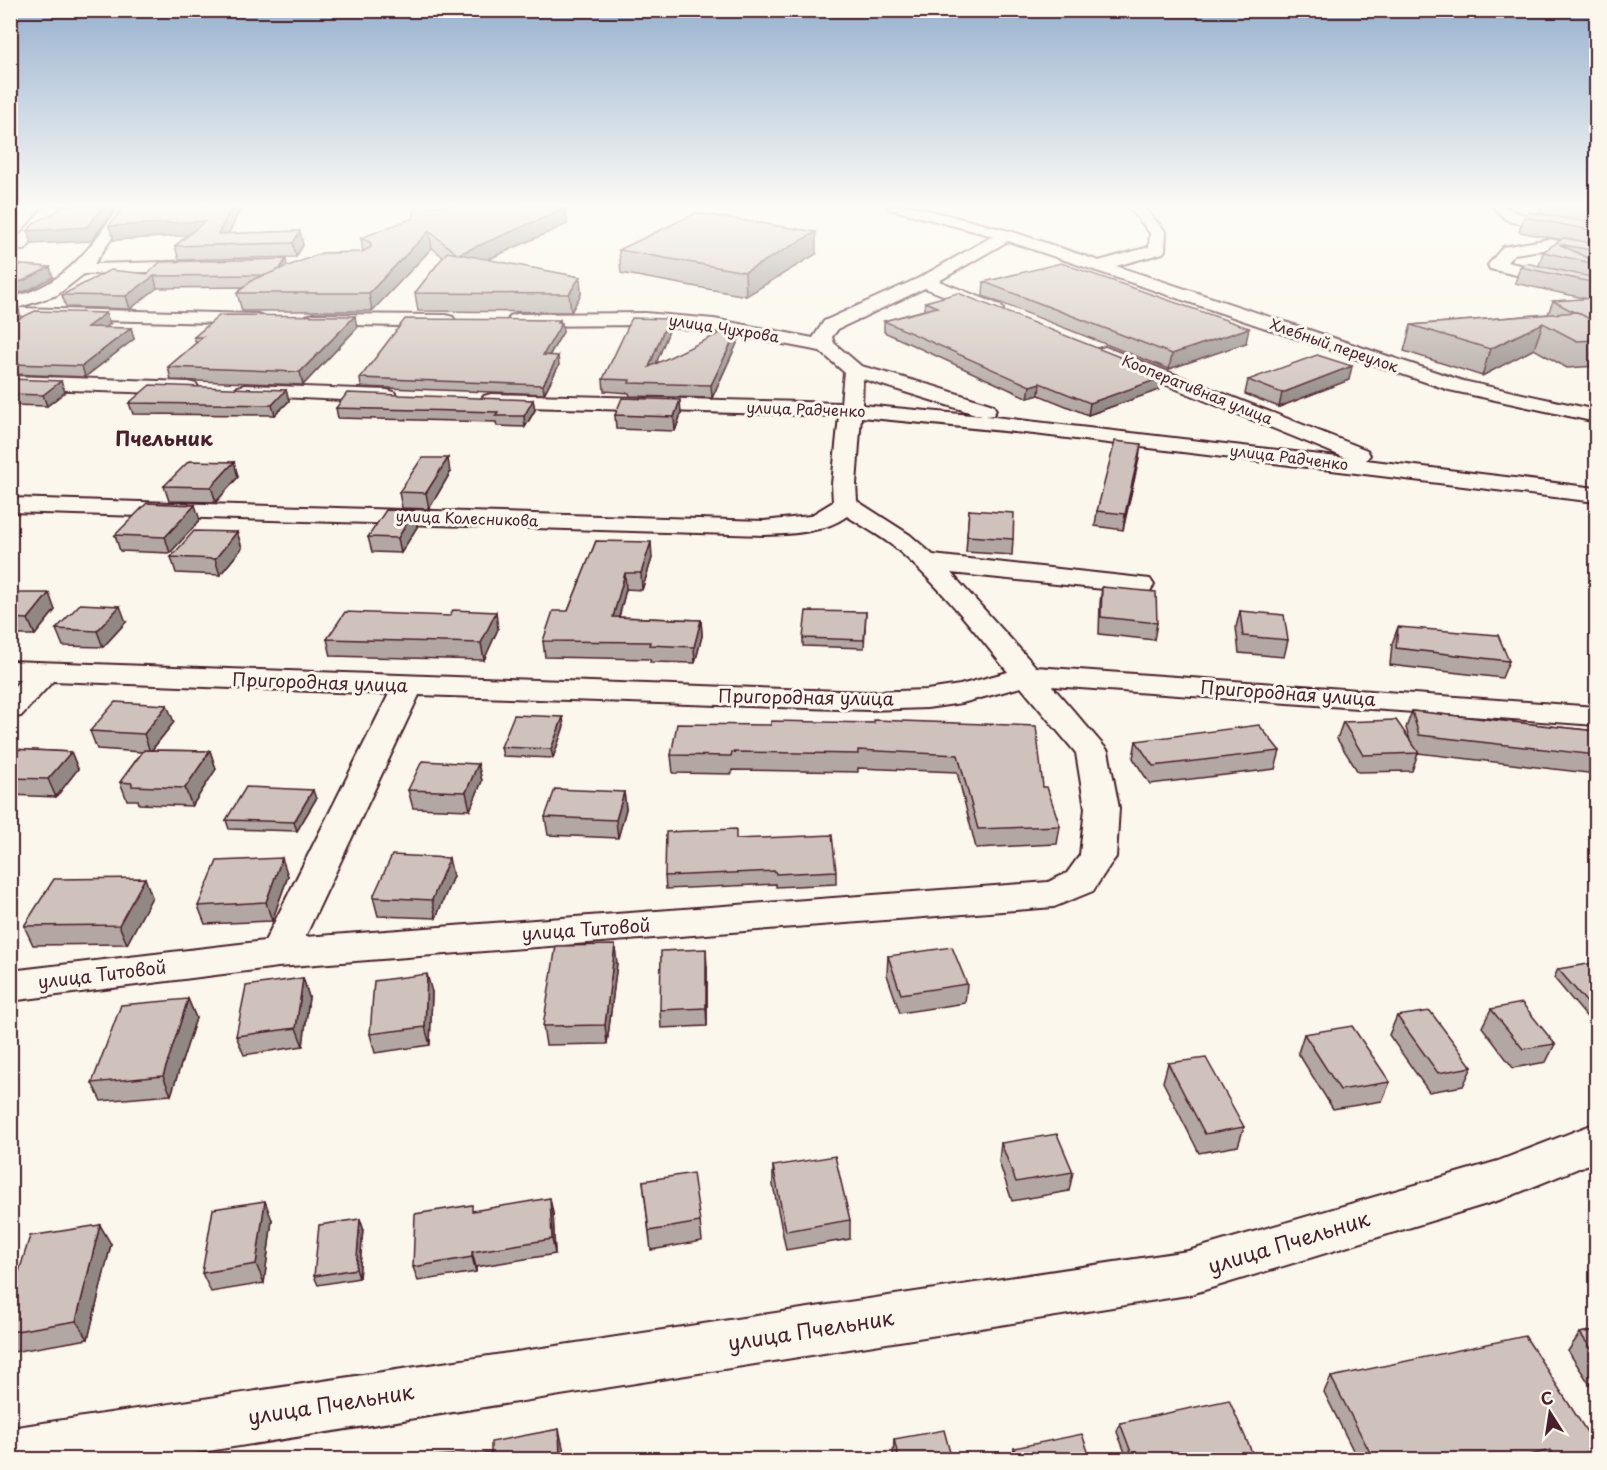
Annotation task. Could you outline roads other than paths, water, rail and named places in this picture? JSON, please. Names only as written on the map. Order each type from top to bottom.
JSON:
[{"type":"street","points":[[10,304],[54,290],[75,275]]},
{"type":"street","points":[[938,275],[831,325],[822,337],[825,346],[854,370],[926,390],[1034,427]]},
{"type":"street","name":"Хлебный переулок","points":[[1124,275],[1426,376],[1509,399],[1596,416]]},
{"type":"street","points":[[1538,275],[1596,288]]},
{"type":"street","points":[[925,282],[1016,318]]},
{"type":"street","points":[[10,313],[284,320],[468,321]]},
{"type":"street","name":"улица Чухрова","points":[[503,320],[677,320],[825,346]]},
{"type":"street","name":"Кооперативная улица","points":[[1082,345],[1401,472]]},
{"type":"street","points":[[845,504],[844,483],[854,370]]},
{"type":"street","points":[[10,382],[413,397]]},
{"type":"street","name":"улица Радченко","points":[[472,399],[850,410],[1034,427],[1596,495]]},
{"type":"street","name":"улица Колесникова","points":[[10,505],[764,528],[803,525],[826,519],[837,513],[845,504]]},
{"type":"street","name":"улица Титовой","points":[[10,986],[278,953],[1054,894],[1080,882],[1098,857],[1102,808],[1092,751],[1029,675],[926,562],[902,540],[845,504]]},
{"type":"street","points":[[926,562],[1141,585]]},
{"type":"street","name":"Пригородная улица","points":[[10,670],[867,701],[927,699],[962,694],[1029,675],[1596,716]]},
{"type":"street","points":[[10,708],[45,672]]},
{"type":"street","points":[[278,953],[408,686]]},
{"type":"street","name":"улица Пчельник","points":[[10,1455],[1188,1273],[1503,1179],[1596,1142]]},
{"type":"district","name":"Пчельник","points":[[164,439]]}]
